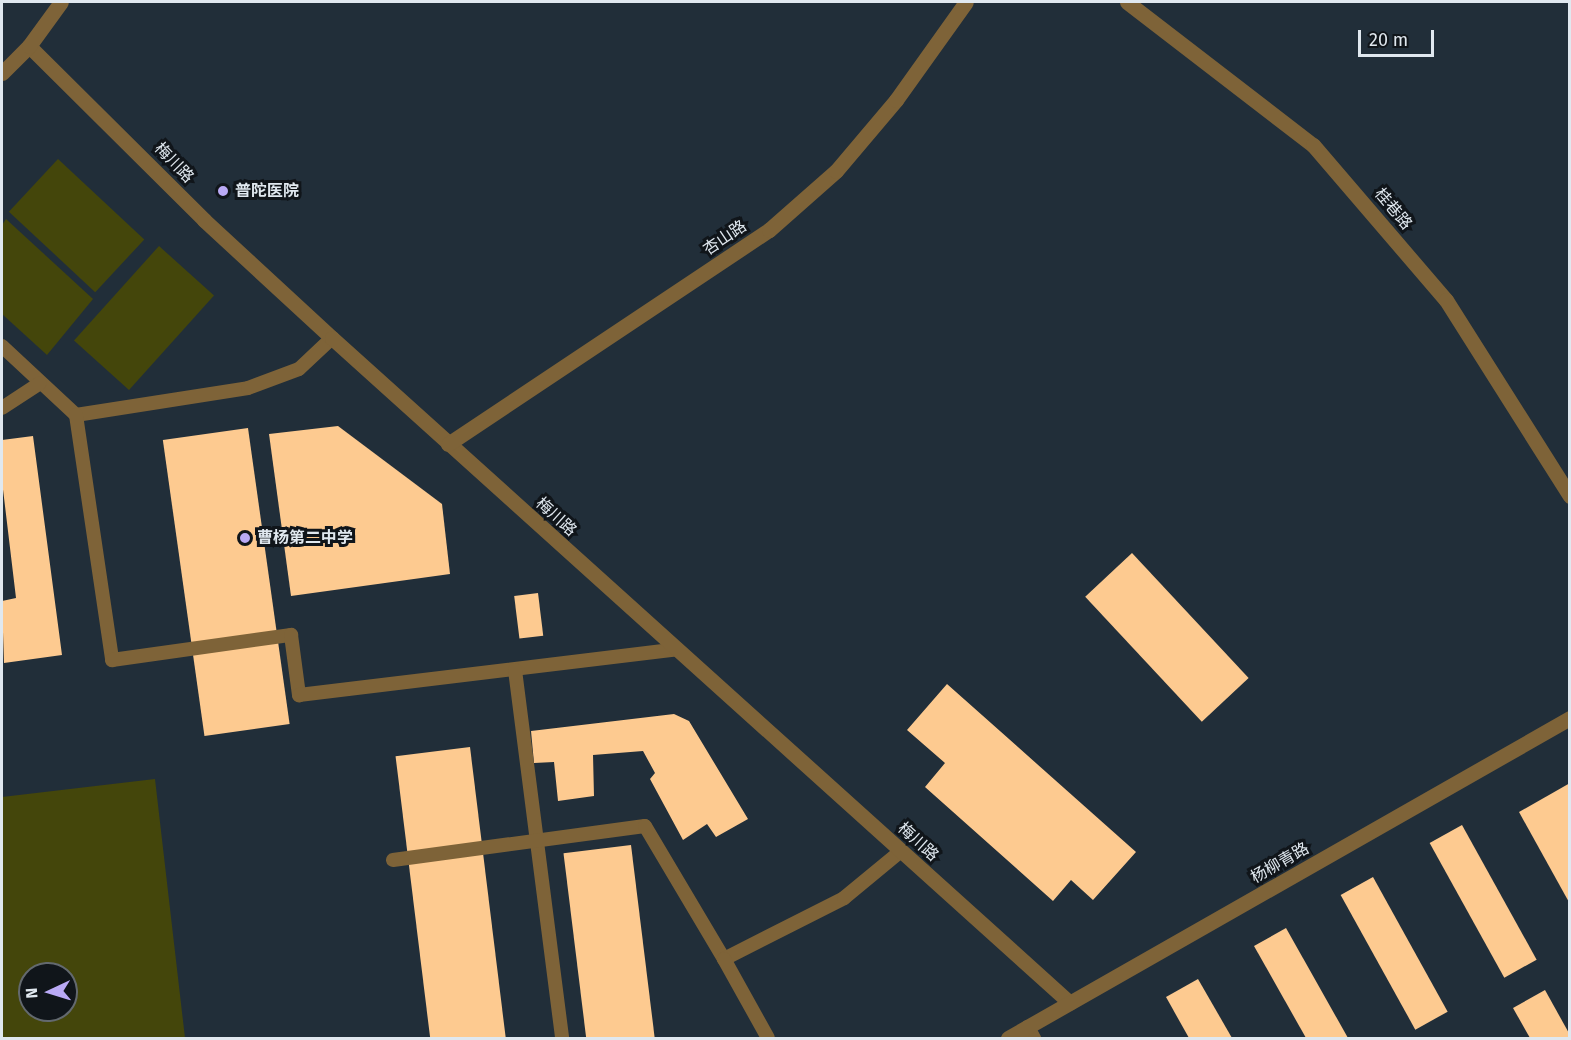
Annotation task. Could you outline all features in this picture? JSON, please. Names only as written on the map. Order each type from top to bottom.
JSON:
[{"type":"street","points":[[2,74],[29,46],[61,2]]},
{"type":"street","name":"杏山路","points":[[448,444],[769,230],[836,171],[896,100],[966,2]]},
{"type":"street","name":"桂巷路","points":[[1127,2],[1313,145],[1446,300],[1569,496]]},
{"type":"street","name":"梅川路","points":[[29,46],[204,220],[332,338],[1070,1003]]},
{"type":"street","name":"杨柳青路","points":[[1008,1038],[1030,1033],[1070,1003],[1569,718]]},
{"type":"lane","points":[[76,415],[248,388],[299,369],[332,338]]},
{"type":"lane","points":[[2,346],[76,415],[112,660],[291,635],[299,695],[677,650]]},
{"type":"lane","points":[[2,408],[40,383]]},
{"type":"lane","points":[[515,670],[562,1038]]},
{"type":"lane","points":[[393,860],[645,826],[768,1038]]},
{"type":"lane","points":[[724,959],[844,898],[901,851]]},
{"type":"shaded area","points":[[58,159],[144,239],[95,292],[9,212]]},
{"type":"shaded area","points":[[6,219],[93,299],[47,355],[2,314],[2,225]]},
{"type":"shaded area","points":[[159,246],[214,296],[129,390],[74,340]]},
{"type":"shaded area","points":[[155,779],[185,1038],[2,1038],[2,797]]},
{"type":"building","points":[[338,426],[442,504],[450,574],[291,596],[269,434]]},
{"type":"building","points":[[248,428],[290,724],[204,736],[163,440]]},
{"type":"building","points":[[33,436],[62,655],[4,663],[2,601],[16,598],[2,481],[2,440]]},
{"type":"building","points":[[1132,553],[1249,678],[1202,722],[1085,597]]},
{"type":"building","points":[[538,593],[543,636],[519,639],[514,596]]},
{"type":"building","points":[[947,684],[1136,852],[1093,900],[1071,880],[1053,901],[925,787],[945,763],[907,730]]},
{"type":"building","points":[[674,714],[689,721],[748,819],[716,837],[707,824],[683,840],[650,779],[655,773],[643,751],[593,755],[594,796],[558,801],[554,762],[534,763],[531,731]]},
{"type":"building","points":[[470,747],[506,1038],[430,1038],[396,756]]},
{"type":"building","points":[[1570,783],[1570,904],[1519,812]]},
{"type":"building","points":[[1462,825],[1537,960],[1504,978],[1430,843]]},
{"type":"building","points":[[631,845],[655,1038],[586,1038],[564,853]]},
{"type":"building","points":[[1373,877],[1448,1012],[1415,1030],[1341,895]]},
{"type":"building","points":[[1286,928],[1348,1038],[1306,1038],[1254,946]]},
{"type":"building","points":[[1198,979],[1232,1038],[1189,1038],[1166,997]]},
{"type":"building","points":[[1545,990],[1570,1038],[1530,1038],[1513,1008]]},
{"type":"place","name":"普陀医院","points":[[223,191]]},
{"type":"place","name":"曹杨第二中学","points":[[245,538]]}]
